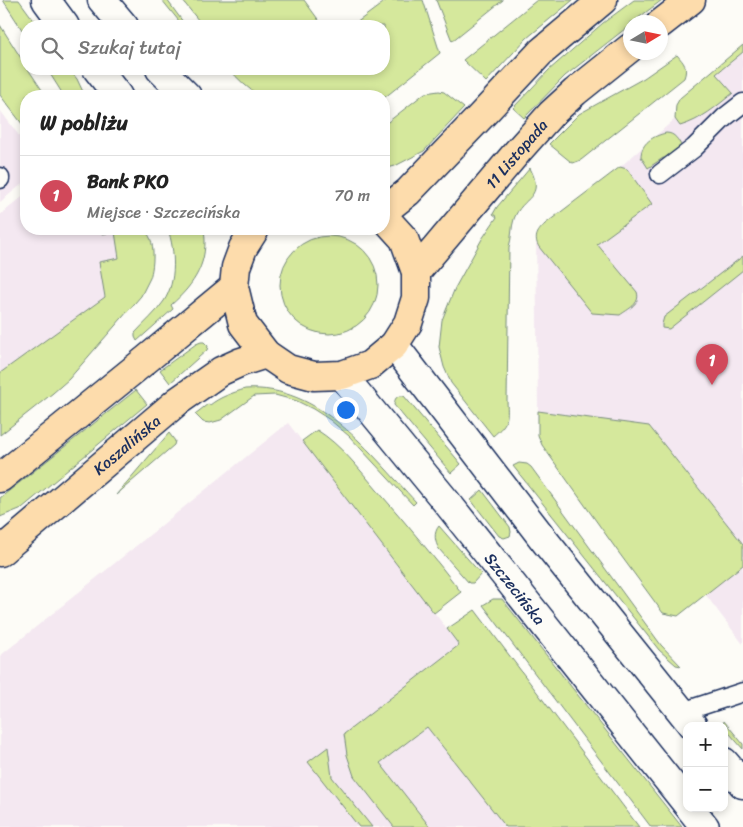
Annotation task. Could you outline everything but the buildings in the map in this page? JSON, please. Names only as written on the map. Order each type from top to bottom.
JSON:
[{"type":"main road","points":[[390,206],[408,192],[541,52],[603,0]]},
{"type":"main road","points":[[668,18],[691,0]]},
{"type":"main road","name":"11 Listopada","points":[[416,272],[551,114],[623,54]]},
{"type":"main road","points":[[250,235],[236,267],[234,287],[243,324],[266,354],[288,369],[314,376],[342,375],[370,364],[394,345],[408,324],[416,298],[416,272],[404,240],[390,224]]},
{"type":"main road","points":[[0,478],[147,360],[234,287]]},
{"type":"main road","name":"Koszalińska","points":[[0,552],[178,401],[221,370],[266,354]]},
{"type":"street","points":[[46,0],[61,20]]},
{"type":"street","points":[[102,0],[119,20]]},
{"type":"street","points":[[102,75],[113,90]]},
{"type":"street","points":[[166,75],[180,90]]},
{"type":"street","points":[[394,345],[544,540],[688,719]]},
{"type":"street","name":"Szczecińska","points":[[342,375],[449,505],[683,799]]},
{"type":"street","points":[[728,767],[743,784]]},
{"type":"street","points":[[693,812],[705,827]]},
{"type":"lane","points":[[660,174],[694,148],[725,117],[743,103]]},
{"type":"lane","points":[[688,719],[743,692]]},
{"type":"shaded area","points":[[743,45],[743,544],[649,426],[538,411],[536,237],[545,224],[620,167],[675,119],[676,105],[680,98]]},
{"type":"shaded area","points":[[0,110],[20,137],[20,186],[0,202]]},
{"type":"shaded area","points":[[20,199],[20,235],[149,235],[153,256],[150,276],[141,296],[69,379],[0,435],[0,215]]},
{"type":"shaded area","points":[[288,423],[603,827],[0,827],[0,656]]},
{"type":"shaded area","points":[[743,565],[743,644],[705,594]]},
{"type":"green space","points":[[3,0],[19,0],[34,20],[20,20],[20,27]]},
{"type":"green space","points":[[162,0],[167,0],[182,20],[178,20]]},
{"type":"green space","points":[[182,0],[304,0],[319,20],[198,20]]},
{"type":"green space","points":[[387,0],[423,0],[440,53],[390,93],[390,90],[251,90],[235,75],[390,75],[390,20],[360,20]]},
{"type":"green space","points":[[436,0],[503,0],[452,41]]},
{"type":"green space","points":[[537,0],[573,0],[527,38],[486,82],[463,60]]},
{"type":"green space","points":[[634,0],[662,0],[642,15],[623,15],[623,30],[565,76],[524,118],[513,108],[549,70],[603,23]]},
{"type":"green space","points":[[0,25],[20,57],[20,75],[32,75],[42,90],[20,90],[20,121],[0,95]]},
{"type":"green space","points":[[743,45],[743,52],[716,74],[733,93],[715,108],[680,126],[675,119],[676,105],[680,98]]},
{"type":"green space","points":[[677,55],[685,65],[684,78],[581,160],[571,162],[549,144],[579,114],[644,78]]},
{"type":"green space","points":[[51,75],[74,75],[82,90],[60,90]]},
{"type":"green space","points":[[444,92],[464,108],[424,151],[390,167],[390,120],[425,93]]},
{"type":"green space","points":[[666,133],[678,139],[682,147],[669,159],[663,158],[648,168],[641,157],[645,144],[652,138]]},
{"type":"green space","points":[[620,167],[627,169],[652,204],[597,244],[637,292],[638,296],[633,306],[620,315],[592,313],[539,247],[536,237],[545,224]]},
{"type":"green space","points":[[530,168],[534,178],[534,192],[518,211],[514,219],[509,247],[507,417],[502,428],[493,436],[451,383],[444,367],[439,347],[442,320],[455,288],[482,239],[497,217],[493,214],[497,207]]},
{"type":"green space","points":[[115,235],[149,236],[153,250],[153,266],[150,278],[141,296],[69,379],[0,435],[0,373],[105,297],[99,262],[119,258]]},
{"type":"green space","points":[[169,235],[204,235],[202,262],[193,280],[171,305],[173,309],[137,341],[135,333],[154,314],[168,293],[174,266]]},
{"type":"green space","points":[[329,236],[348,240],[364,250],[374,266],[378,285],[374,304],[364,320],[348,330],[329,334],[310,330],[294,320],[284,304],[280,285],[284,266],[294,250],[310,240]]},
{"type":"green space","points":[[743,256],[743,270],[669,329],[662,328],[664,317]]},
{"type":"green space","points":[[201,342],[208,346],[207,350],[170,383],[160,370]]},
{"type":"green space","points":[[245,389],[272,390],[297,398],[320,410],[361,443],[416,502],[413,505],[349,436],[330,420],[297,401],[275,395],[254,396],[221,420],[210,423],[203,422],[195,414],[208,404],[210,405],[222,397]]},
{"type":"green space","points":[[136,390],[147,404],[22,508],[0,517],[0,498]]},
{"type":"green space","points":[[404,396],[461,464],[451,473],[394,405],[396,398]]},
{"type":"green space","points":[[538,411],[649,426],[743,544],[743,565],[678,616],[663,613],[542,445],[538,435]]},
{"type":"green space","points":[[317,430],[342,450],[420,540],[461,592],[434,613],[302,441]]},
{"type":"green space","points":[[169,433],[175,441],[174,445],[116,495]]},
{"type":"green space","points":[[519,463],[527,464],[531,467],[661,645],[681,666],[676,665],[659,650],[513,466]]},
{"type":"green space","points":[[482,490],[510,527],[510,536],[504,538],[499,536],[471,500]]},
{"type":"green space","points":[[439,526],[481,574],[473,583],[469,583],[439,549],[435,538]]},
{"type":"green space","points":[[493,599],[502,599],[682,827],[651,827],[483,605]]},
{"type":"green space","points":[[475,610],[639,827],[506,827],[427,727],[380,763],[430,827],[394,827],[354,776],[347,755],[344,734],[459,645],[447,629]]},
{"type":"green space","points":[[728,726],[743,744],[743,749],[728,732]]},
{"type":"green space","points":[[328,747],[332,777],[372,827],[359,827],[308,762]]},
{"type":"place","name":"Bank PKO","points":[[712,385]]}]
